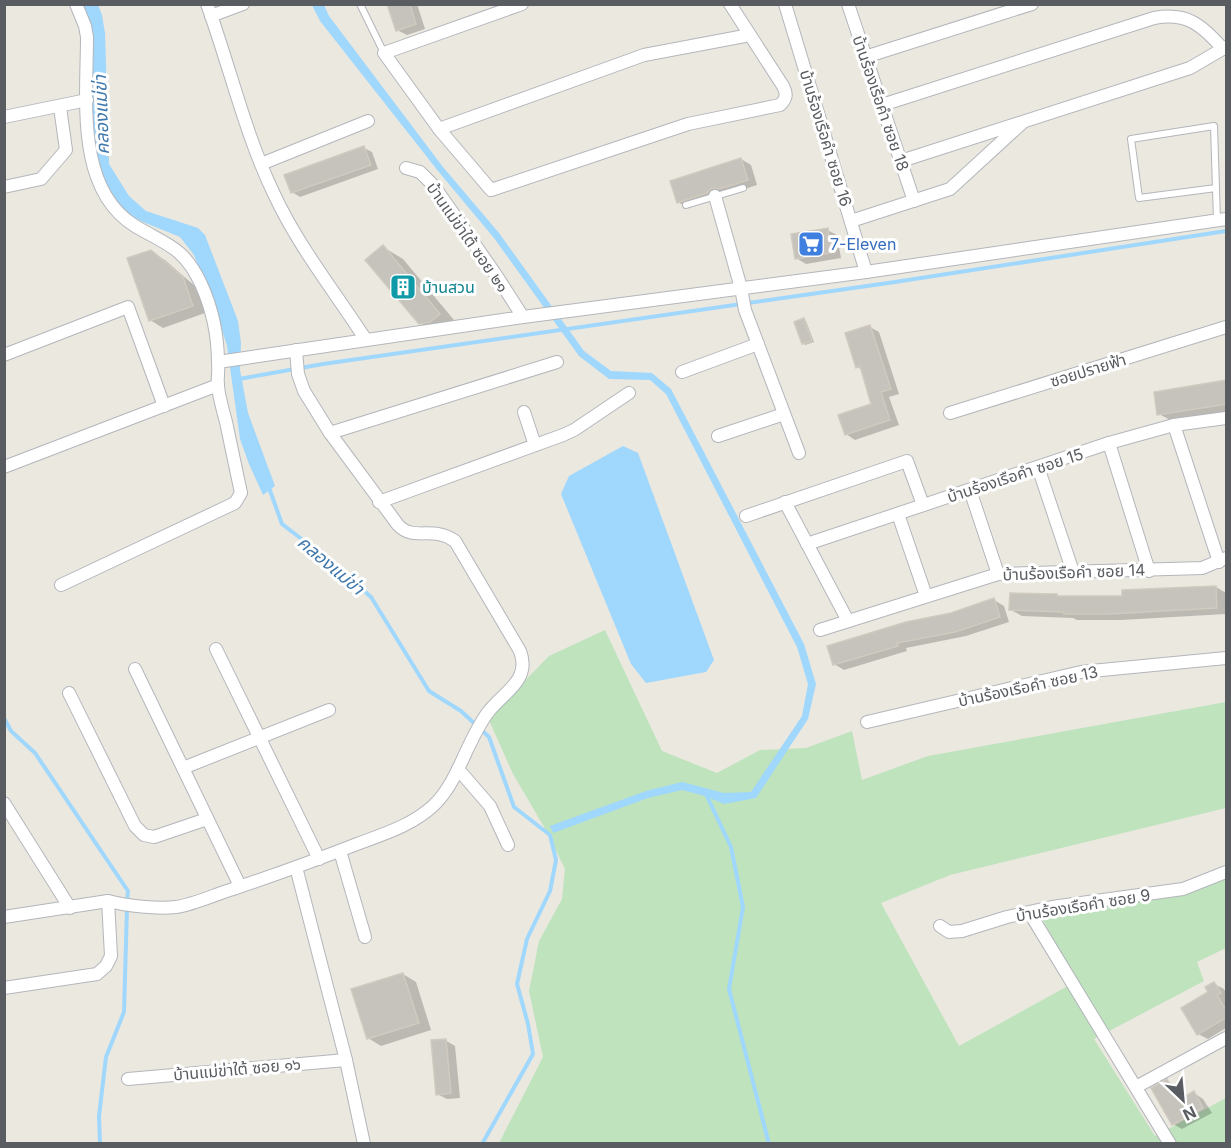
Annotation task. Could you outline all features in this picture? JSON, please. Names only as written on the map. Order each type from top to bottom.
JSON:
[{"type":"street","points":[[61,585],[235,503],[241,493],[218,385],[218,362],[211,310],[201,284],[185,256],[174,246],[124,218],[107,200],[99,186],[90,158],[87,37],[76,4]]},
{"type":"street","points":[[243,4],[209,10],[261,164],[289,224],[366,340]]},
{"type":"street","points":[[522,4],[384,53],[439,129],[491,190],[688,124],[780,105],[785,100],[786,92],[729,4]]},
{"type":"street","name":"บ้านร้องเรือคำ ซอย 16","points":[[785,4],[866,272]]},
{"type":"street","name":"บ้านร้องเรือคำ ซอย 18","points":[[848,4],[914,201]]},
{"type":"street","points":[[866,57],[1032,4]]},
{"type":"street","points":[[882,105],[1154,18],[1167,16],[1190,20],[1225,48],[1190,68],[900,161]]},
{"type":"street","points":[[439,129],[644,55],[750,36]]},
{"type":"street","points":[[4,117],[87,100]]},
{"type":"street","points":[[4,187],[41,179],[66,150],[60,107]]},
{"type":"street","points":[[261,164],[368,121]]},
{"type":"street","points":[[851,221],[950,189],[1025,121]]},
{"type":"street","name":"บ้านแม่ข่าใต้ ซอย ๒๑","points":[[406,168],[420,172],[434,186],[490,265],[523,317]]},
{"type":"street","points":[[715,196],[745,310],[799,453]]},
{"type":"street","points":[[218,362],[248,357],[297,363],[366,340],[866,272],[1222,219]]},
{"type":"street","points":[[4,355],[128,308],[164,406]]},
{"type":"street","name":"ซอยปรายฟ้า","points":[[950,414],[1227,327]]},
{"type":"street","points":[[682,372],[758,344]]},
{"type":"street","points":[[330,433],[557,362]]},
{"type":"street","points":[[4,917],[108,902],[135,906],[177,907],[319,859],[402,826],[419,817],[443,794],[458,769],[470,739],[489,711],[518,680],[524,670],[520,651],[455,541],[446,534],[436,532],[403,531],[379,502],[330,433],[304,391],[297,363]]},
{"type":"street","points":[[4,467],[218,385]]},
{"type":"street","points":[[379,502],[574,430],[629,393]]},
{"type":"street","points":[[524,412],[535,445]]},
{"type":"street","points":[[718,436],[784,414]]},
{"type":"street","name":"บ้านร้องเรือคำ ซอย 15","points":[[807,544],[1109,443],[1174,425],[1227,418]]},
{"type":"street","points":[[1174,425],[1223,560]]},
{"type":"street","points":[[1109,443],[1149,570]]},
{"type":"street","points":[[746,516],[907,461],[923,506]]},
{"type":"street","points":[[1038,467],[1073,572]]},
{"type":"street","points":[[970,490],[998,574]]},
{"type":"street","points":[[785,502],[848,621]]},
{"type":"street","points":[[898,514],[926,596]]},
{"type":"street","name":"บ้านร้องเรือคำ ซอย 14","points":[[820,630],[998,574],[1202,568],[1223,560]]},
{"type":"street","points":[[216,649],[319,859]]},
{"type":"street","name":"บ้านร้องเรือคำ ซอย 13","points":[[867,722],[1081,672],[1227,658]]},
{"type":"street","points":[[135,669],[240,886]]},
{"type":"street","points":[[69,693],[135,826],[144,835],[154,837],[207,819]]},
{"type":"street","points":[[183,768],[329,710]]},
{"type":"street","points":[[458,769],[490,806],[508,845]]},
{"type":"street","points":[[4,803],[70,908]]},
{"type":"street","points":[[340,851],[365,937]]},
{"type":"street","points":[[296,867],[346,1060],[364,1143]]},
{"type":"street","name":"บ้านร้องเรือคำ ซอย 9","points":[[940,926],[949,932],[962,932],[1007,917],[1052,907],[1183,889],[1227,872]]},
{"type":"street","points":[[4,988],[98,974],[106,966],[111,956],[108,902]]},
{"type":"street","points":[[1034,920],[1170,1143]]},
{"type":"street","points":[[1136,1086],[1227,1038]]},
{"type":"street","name":"บ้านแม่ข่าใต้ ซอย ๑๖","points":[[128,1079],[346,1060]]},
{"type":"lane","points":[[360,4],[384,53]]},
{"type":"lane","points":[[1216,188],[1139,198],[1131,139],[1214,126],[1216,188],[1222,219]]},
{"type":"lane","points":[[686,205],[743,188]]},
{"type":"green space","points":[[605,630],[662,751],[717,773],[760,750],[806,748],[852,731],[862,780],[928,756],[1226,702],[1226,808],[950,875],[881,903],[959,1046],[1077,981],[1040,915],[1226,878],[1226,948],[1197,962],[1204,981],[1094,1039],[1155,1136],[1226,1098],[1226,1143],[499,1143],[543,1057],[529,991],[539,941],[562,899],[565,869],[547,832],[513,774],[488,718],[549,656]]},
{"type":"water","points":[[78,5],[98,5],[102,15],[105,33],[109,164],[129,196],[146,211],[198,228],[205,235],[238,321],[241,343],[240,370],[248,413],[275,486],[263,495],[240,439],[227,346],[215,307],[194,255],[180,237],[143,222],[115,207],[94,166]]},
{"type":"water","points":[[312,5],[324,5],[329,16],[443,167],[499,233],[584,351],[611,371],[652,373],[671,389],[804,644],[816,684],[808,719],[756,798],[724,804],[682,790],[648,798],[553,833],[550,826],[646,791],[682,782],[724,793],[751,792],[802,716],[808,684],[797,647],[666,394],[650,380],[609,379],[579,356],[494,238],[320,21]]},
{"type":"water","points":[[623,446],[638,453],[714,660],[706,672],[646,683],[631,664],[561,494],[569,476]]},
{"type":"building","points":[[387,4],[410,4],[416,24],[396,31]]},
{"type":"building","points":[[364,146],[371,165],[291,193],[284,175]]},
{"type":"building","points":[[741,158],[748,180],[719,189],[712,188],[707,193],[677,203],[670,181]]},
{"type":"building","name":"7-Eleven","points":[[828,228],[831,253],[795,259],[791,234]]},
{"type":"building","name":"บ้านสวน","points":[[383,245],[440,314],[430,322],[419,324],[365,260]]},
{"type":"building","points":[[151,250],[183,277],[193,306],[149,321],[127,258]]},
{"type":"building","points":[[804,318],[812,341],[802,344],[794,322]]},
{"type":"building","points":[[870,325],[891,389],[881,392],[890,420],[845,435],[838,415],[871,404],[860,366],[856,368],[845,333]]},
{"type":"building","points":[[1227,380],[1227,404],[1157,415],[1154,392]]},
{"type":"building","points":[[1216,586],[1217,608],[1108,614],[1009,610],[1010,593],[1122,596],[1122,590]]},
{"type":"building","points":[[994,598],[1000,617],[955,632],[897,643],[898,646],[833,665],[827,646],[906,622],[951,613]]},
{"type":"building","points":[[403,973],[419,1023],[367,1039],[351,989]]},
{"type":"building","points":[[1214,982],[1221,993],[1217,995],[1227,1012],[1227,1017],[1197,1035],[1181,1008],[1208,992],[1205,987]]},
{"type":"building","points":[[446,1039],[451,1093],[436,1095],[431,1040]]},
{"type":"building","points":[[1167,1079],[1178,1100],[1194,1091],[1203,1108],[1172,1125],[1151,1088]]},
{"type":"waterway","points":[[239,379],[323,364],[895,282],[1226,231]]},
{"type":"waterway","name":"คลองแม่ข่า","points":[[268,485],[282,524],[371,597],[429,691],[461,711],[489,737],[514,807],[550,835],[556,860],[550,891],[527,939],[517,984],[528,1024],[533,1054],[482,1144]]},
{"type":"waterway","points":[[4,718],[11,731],[35,753],[128,891],[127,901]]},
{"type":"waterway","points":[[706,794],[731,847],[743,907],[729,989],[769,1144]]},
{"type":"waterway","points":[[100,1144],[99,1116],[106,1057],[124,1012],[127,908]]},
{"type":"place","name":"7-Eleven","points":[[811,244]]},
{"type":"place","name":"บ้านสวน","points":[[403,287]]}]
